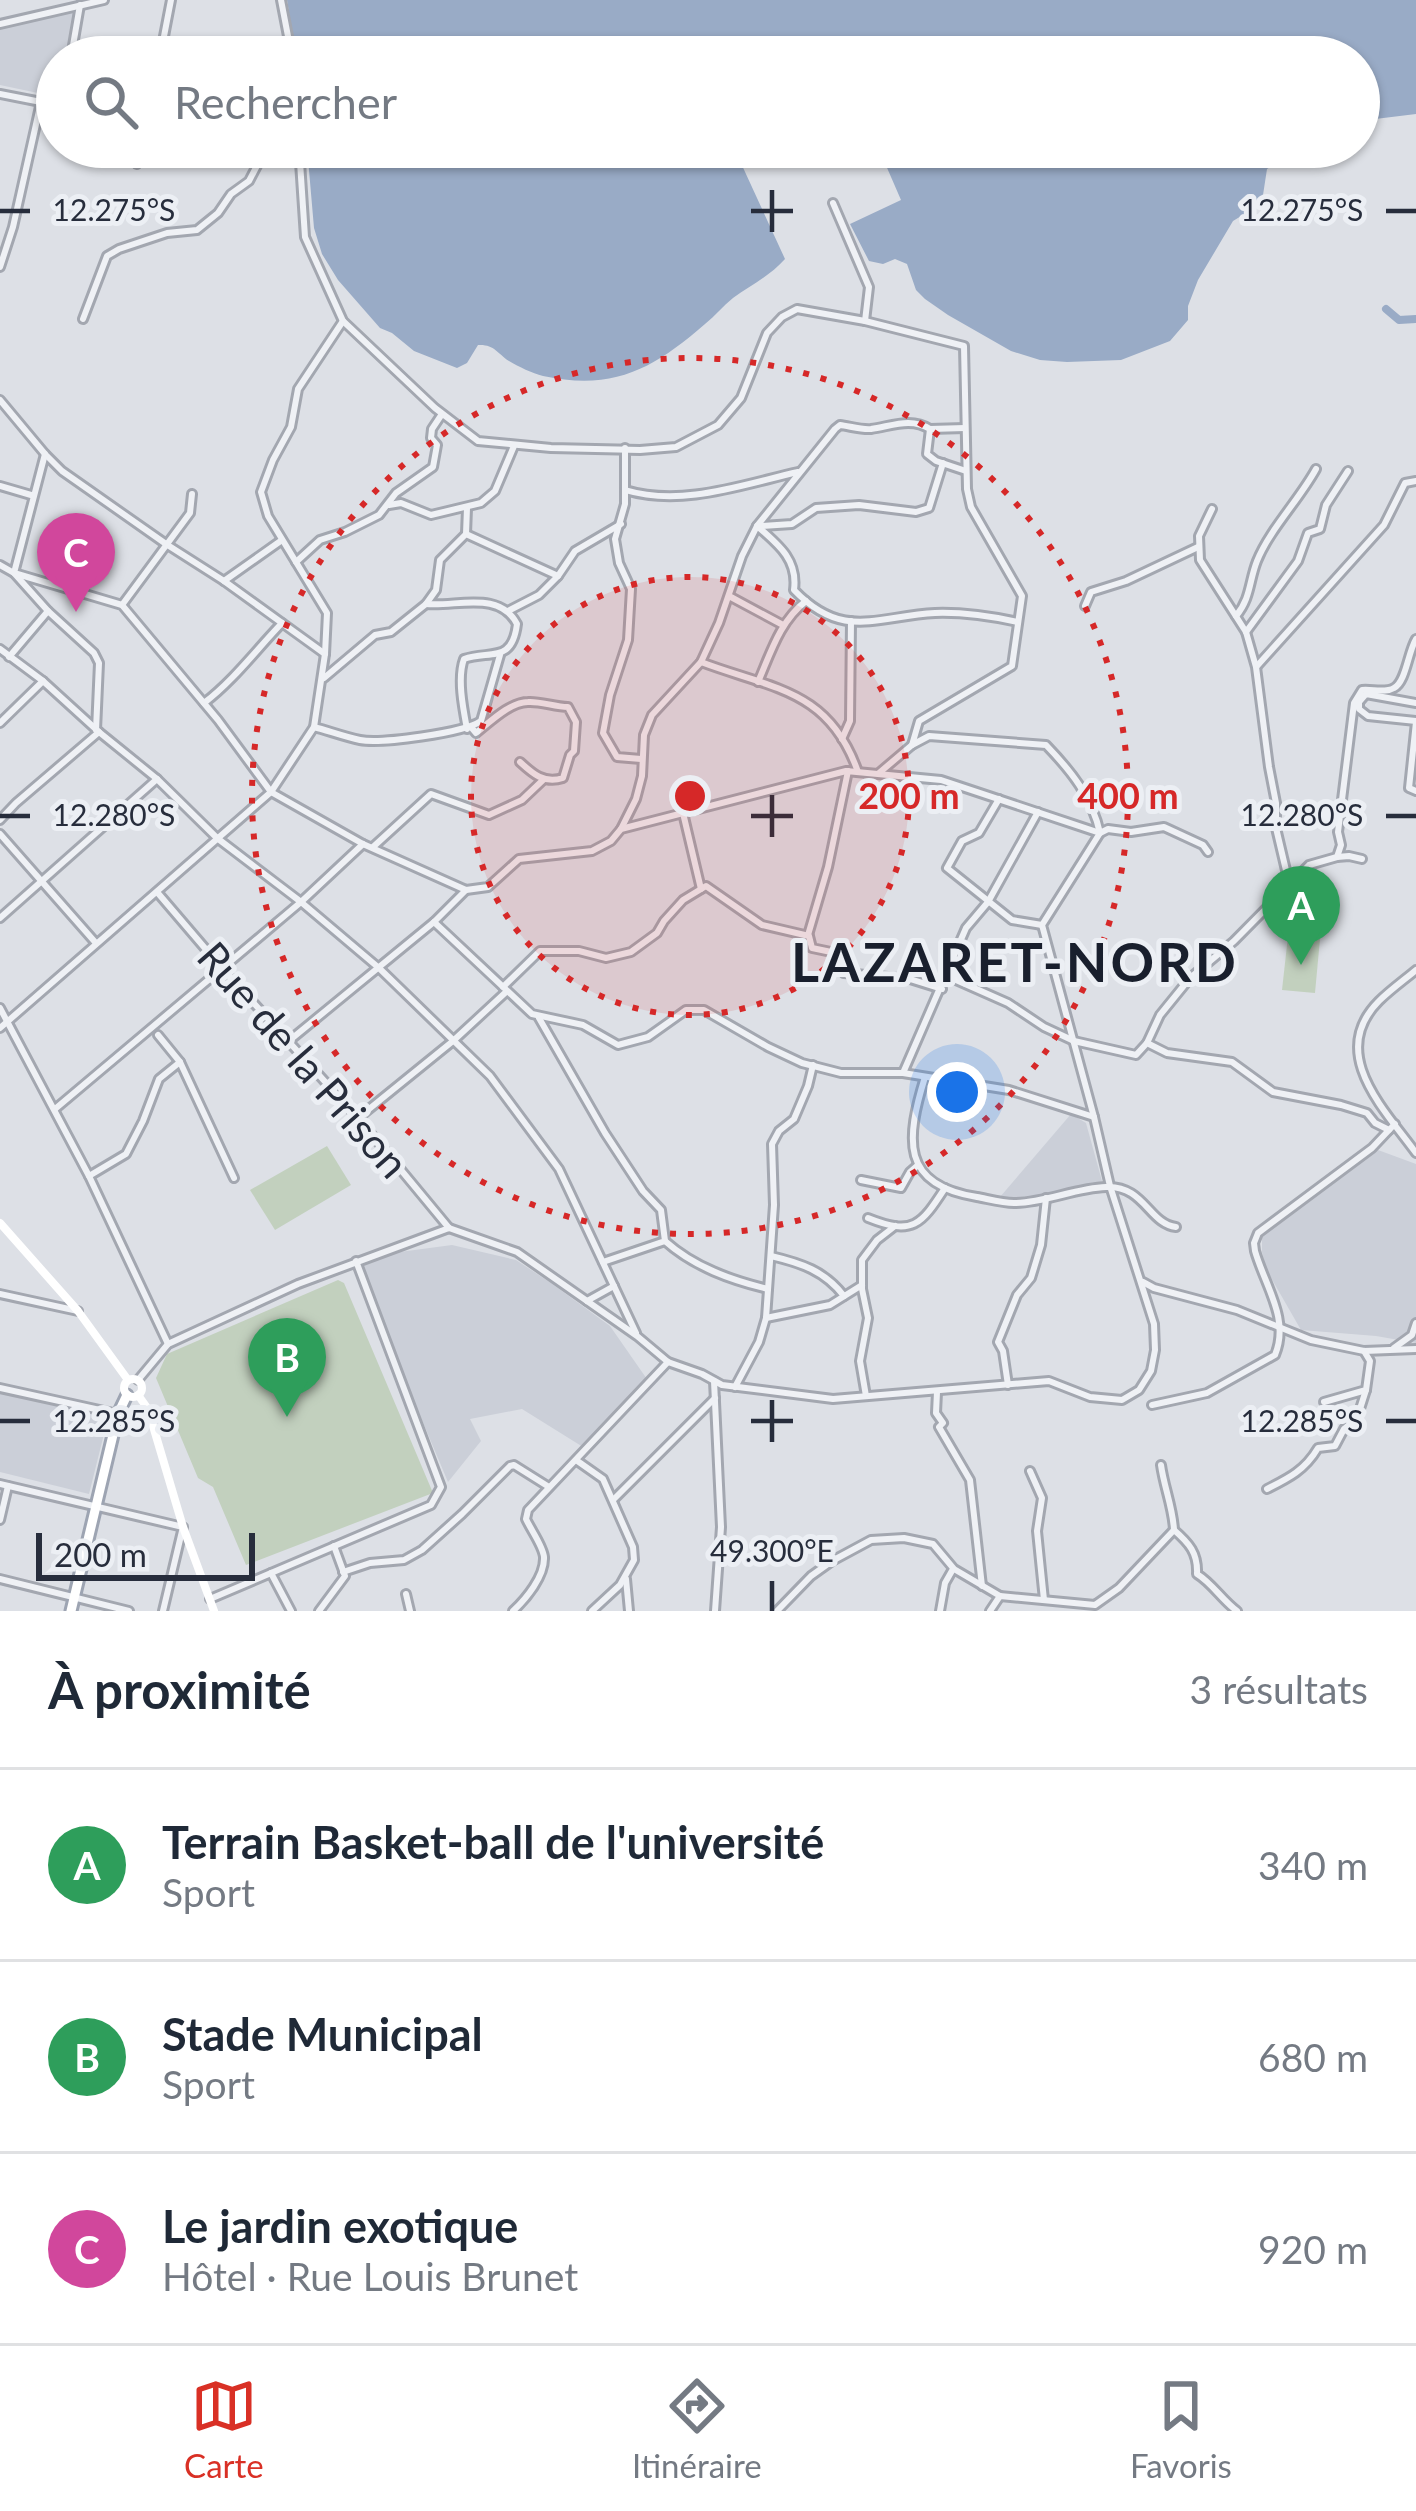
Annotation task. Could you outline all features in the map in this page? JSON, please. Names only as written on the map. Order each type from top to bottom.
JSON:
[{"type":"main road","points":[[0,1223],[142,1388],[118,1414],[71,1611]]},
{"type":"main road","points":[[133,1380],[124,1387],[148,1409],[214,1611]]},
{"type":"street","points":[[45,0],[48,13]]},
{"type":"street","points":[[0,24],[104,0]]},
{"type":"street","points":[[164,36],[171,0]]},
{"type":"street","points":[[281,0],[288,36]]},
{"type":"street","points":[[75,36],[80,5]]},
{"type":"street","points":[[0,94],[36,101]]},
{"type":"street","points":[[0,267],[36,124]]},
{"type":"street","points":[[83,319],[107,256],[167,233],[197,230],[249,182],[256,168]]},
{"type":"street","points":[[300,168],[305,237],[343,321],[478,441],[551,448],[676,447],[718,425],[741,398],[767,333],[782,316],[797,309],[964,346],[970,507],[1022,596],[1012,666],[920,721],[912,745]]},
{"type":"street","points":[[833,203],[869,287],[865,321]]},
{"type":"street","points":[[4,1024],[271,792],[314,727],[327,613],[282,540],[261,492],[291,428],[298,389],[343,321]]},
{"type":"street","points":[[0,400],[62,471],[325,654]]},
{"type":"street","points":[[296,562],[320,540],[379,515],[395,493],[433,467],[436,445],[430,437],[442,413]]},
{"type":"street","points":[[0,566],[122,605],[271,792],[363,844],[466,890],[488,887],[519,859],[592,850],[611,841],[621,829],[637,799],[644,735],[652,715],[701,662],[758,526],[840,425],[874,429],[911,422],[930,429],[965,428]]},
{"type":"street","points":[[930,429],[927,454],[966,471]]},
{"type":"street","points":[[389,505],[400,503],[431,515],[490,498],[515,444]]},
{"type":"street","points":[[626,448],[622,524],[615,539],[631,589],[628,640],[602,733],[616,757],[643,759]]},
{"type":"street","points":[[14,573],[45,454]]},
{"type":"street","points":[[758,526],[792,524],[816,508],[859,505],[916,512],[929,508],[943,463]]},
{"type":"street","points":[[1236,616],[1251,590],[1256,564],[1316,469]]},
{"type":"street","points":[[1246,632],[1298,561],[1308,533],[1320,529],[1326,505],[1348,471]]},
{"type":"street","points":[[625,490],[648,496],[692,496],[802,472]]},
{"type":"street","points":[[1256,667],[1384,525],[1405,483],[1416,481]]},
{"type":"street","points":[[0,486],[32,496]]},
{"type":"street","points":[[122,605],[190,513],[192,494]]},
{"type":"street","points":[[322,680],[375,635],[392,632],[425,604],[436,590],[440,560],[466,534],[466,507]]},
{"type":"street","points":[[1212,509],[1199,536],[1200,560],[1246,632],[1256,667],[1276,828],[1289,884]]},
{"type":"street","points":[[508,611],[539,595],[575,551],[622,524]]},
{"type":"street","points":[[758,526],[789,556],[796,578],[794,590],[835,619],[977,613],[1018,622]]},
{"type":"street","points":[[466,534],[557,576]]},
{"type":"street","points":[[224,580],[282,540]]},
{"type":"street","points":[[1085,606],[1091,592],[1198,548]]},
{"type":"street","points":[[0,820],[98,731],[99,663],[89,646],[14,573]]},
{"type":"street","points":[[729,596],[783,625]]},
{"type":"street","points":[[425,604],[476,601],[508,611],[517,624],[508,650],[464,659],[460,680],[469,728],[476,733],[504,711],[527,701],[568,707],[576,722],[574,751],[563,778],[544,779],[520,762]]},
{"type":"street","points":[[758,682],[783,625],[806,601]]},
{"type":"street","points":[[9,657],[48,611]]},
{"type":"street","points":[[842,739],[850,721],[851,621]]},
{"type":"street","points":[[204,703],[229,684],[282,622]]},
{"type":"street","points":[[1337,857],[1342,845],[1338,832],[1354,703],[1362,690],[1389,691],[1398,686],[1416,640]]},
{"type":"street","points":[[0,650],[44,681],[217,838],[379,968],[490,1076],[560,1169],[638,1336]]},
{"type":"street","points":[[314,727],[364,741],[450,734],[469,728],[481,721],[500,655]]},
{"type":"street","points":[[701,662],[809,702],[842,739],[858,772]]},
{"type":"street","points":[[0,723],[44,681]]},
{"type":"street","points":[[1416,703],[1366,694],[1359,702],[1359,709],[1368,716],[1416,722],[1408,777],[1409,788],[1416,791]]},
{"type":"street","points":[[879,773],[929,736],[1046,746],[1068,768],[1094,809],[1100,832]]},
{"type":"street","points":[[621,829],[848,771],[941,779],[1100,832]]},
{"type":"street","points":[[848,771],[808,935],[812,948],[836,953],[844,973],[910,979],[942,989]]},
{"type":"street","points":[[0,918],[157,779]]},
{"type":"street","points":[[373,848],[431,794],[489,815],[522,800],[544,779]]},
{"type":"street","points":[[999,799],[979,833],[962,841],[947,868],[1012,920],[1042,925]]},
{"type":"street","points":[[904,1073],[966,928],[988,902],[1038,812]]},
{"type":"street","points":[[683,813],[701,890]]},
{"type":"street","points":[[133,1380],[168,1344],[356,1261],[449,1228],[517,1252],[668,1362],[722,1385],[833,1399],[1049,1382],[1090,1397],[1122,1400],[1139,1390],[1151,1372],[1154,1324],[1110,1186],[1042,925],[1100,832],[1164,827],[1203,844],[1208,852]]},
{"type":"street","points":[[0,833],[95,942]]},
{"type":"street","points":[[55,1109],[363,844]]},
{"type":"street","points":[[947,976],[1008,1003],[1073,1041],[1136,1055],[1171,998],[1312,863],[1349,856],[1362,860]]},
{"type":"street","points":[[358,1118],[453,1041],[540,951],[579,951],[606,958],[631,952],[657,933],[683,900],[706,886],[762,925],[808,935]]},
{"type":"street","points":[[290,1040],[466,890]]},
{"type":"street","name":"Rue de la Prison","points":[[157,892],[449,1228]]},
{"type":"street","points":[[434,922],[539,1018],[605,1133],[643,1191],[662,1210],[665,1240],[710,1270],[768,1288]]},
{"type":"street","points":[[1416,970],[1375,1004],[1359,1036],[1357,1061],[1392,1127],[1416,1153]]},
{"type":"street","points":[[0,1008],[4,1024],[89,1176],[168,1344]]},
{"type":"street","points":[[539,1018],[583,1025],[618,1045],[648,1037],[686,1010],[704,1010],[768,1047],[812,1065],[842,1073],[904,1073],[1009,1090],[1094,1117]]},
{"type":"street","points":[[158,1035],[180,1062],[234,1178]]},
{"type":"street","points":[[1147,1043],[1167,1053],[1232,1062],[1274,1092],[1341,1105],[1367,1114],[1375,1124],[1392,1127]]},
{"type":"street","points":[[89,1176],[125,1154],[159,1078],[180,1062]]},
{"type":"street","points":[[735,1387],[766,1318],[772,1144],[794,1119],[812,1065]]},
{"type":"street","points":[[925,1077],[913,1144],[926,1179],[960,1195],[1013,1203],[1110,1186],[1133,1192],[1167,1226],[1176,1227]]},
{"type":"street","points":[[1152,1406],[1207,1393],[1275,1355],[1281,1326],[1255,1251],[1258,1233],[1372,1148],[1392,1127]]},
{"type":"street","points":[[861,1180],[901,1188],[918,1165]]},
{"type":"street","points":[[868,1219],[908,1228],[917,1225],[945,1188]]},
{"type":"street","points":[[1008,1385],[998,1342],[1017,1295],[1031,1278],[1046,1198]]},
{"type":"street","points":[[866,1396],[860,1361],[868,1318],[862,1260],[895,1226]]},
{"type":"street","points":[[603,1262],[665,1240]]},
{"type":"street","points":[[771,1256],[820,1272],[844,1296]]},
{"type":"street","points":[[210,1599],[430,1505],[441,1487],[356,1261]]},
{"type":"street","points":[[1140,1280],[1310,1340],[1364,1351],[1416,1349]]},
{"type":"street","points":[[766,1318],[820,1308],[862,1285]]},
{"type":"street","points":[[587,1301],[614,1286]]},
{"type":"street","points":[[0,1294],[78,1311]]},
{"type":"street","points":[[606,1314],[622,1304]]},
{"type":"street","points":[[1391,1350],[1412,1335],[1416,1323]]},
{"type":"street","points":[[1267,1489],[1297,1474],[1318,1448],[1335,1446],[1351,1424],[1366,1390],[1370,1361],[1364,1351]]},
{"type":"street","points":[[514,1611],[526,1598],[544,1556],[526,1519],[528,1510],[668,1362]]},
{"type":"street","points":[[714,1381],[721,1527],[715,1611]]},
{"type":"street","points":[[0,1388],[118,1414]]},
{"type":"street","points":[[937,1390],[940,1427],[970,1480],[982,1586]]},
{"type":"street","points":[[1324,1402],[1366,1390]]},
{"type":"street","points":[[613,1500],[716,1398]]},
{"type":"street","points":[[576,1460],[603,1479],[633,1547],[634,1560],[620,1585],[592,1611]]},
{"type":"street","points":[[1161,1465],[1174,1530],[1196,1555],[1197,1574],[1237,1611]]},
{"type":"street","points":[[344,1572],[370,1563],[404,1560],[422,1550],[510,1466],[549,1487]]},
{"type":"street","points":[[1030,1472],[1042,1498],[1037,1531],[1044,1600]]},
{"type":"street","points":[[0,1520],[4,1485],[183,1527],[163,1611]]},
{"type":"street","points":[[777,1611],[832,1561],[871,1540],[904,1538],[933,1544],[954,1569],[1000,1596],[1097,1608],[1174,1530]]},
{"type":"street","points":[[319,1611],[345,1576],[334,1546]]},
{"type":"street","points":[[940,1611],[945,1583],[954,1569]]},
{"type":"street","points":[[271,1573],[291,1611]]},
{"type":"street","points":[[626,1574],[629,1611]]},
{"type":"street","points":[[0,1579],[129,1611]]},
{"type":"street","points":[[406,1594],[410,1611]]},
{"type":"street","points":[[990,1611],[1000,1596]]},
{"type":"street","points":[[1215,1611],[1222,1599]]},
{"type":"shaded area","points":[[75,10],[71,36],[36,36],[36,93],[0,85],[0,28]]},
{"type":"shaded area","points":[[1071,1114],[1086,1123],[1102,1181],[1009,1200],[1000,1197]]},
{"type":"shaded area","points":[[1378,1150],[1416,1164],[1416,1343],[1301,1330],[1266,1269],[1262,1252],[1262,1234]]},
{"type":"shaded area","points":[[452,1245],[516,1260],[551,1283],[610,1326],[649,1382],[583,1447],[522,1409],[470,1419],[481,1441],[448,1482],[358,1268],[392,1253]]},
{"type":"shaded area","points":[[0,1393],[108,1418],[89,1494],[0,1472]]},
{"type":"green space","points":[[1288,936],[1320,939],[1315,993],[1282,990]]},
{"type":"green space","points":[[327,1146],[351,1185],[275,1230],[250,1190]]},
{"type":"green space","points":[[338,1280],[344,1283],[433,1493],[246,1565],[213,1487],[198,1478],[156,1378],[167,1354]]},
{"type":"water","points":[[287,0],[1416,0],[1416,114],[1380,118],[1380,36],[293,36]]},
{"type":"water","points":[[309,168],[743,168],[785,259],[650,364],[612,378],[568,380],[543,376],[483,345],[457,368],[414,351],[380,328],[338,280],[322,254],[314,228]]},
{"type":"water","points":[[887,168],[1269,168],[1256,207],[1233,221],[1198,280],[1188,320],[1170,341],[1121,360],[1040,360],[1011,351],[925,299],[916,290],[907,264],[895,259],[883,264],[869,261],[850,224],[901,200]]},
{"type":"waterway","points":[[1386,309],[1399,320],[1416,319]]},
{"type":"place","name":"Le jardin exotique","points":[[76,612]]},
{"type":"place","name":"Terrain Basket-ball de l'université","points":[[1301,965]]},
{"type":"place","name":"Stade Municipal","points":[[287,1417]]},
{"type":"district","name":"LAZARET-NORD","points":[[1015,963]]}]
